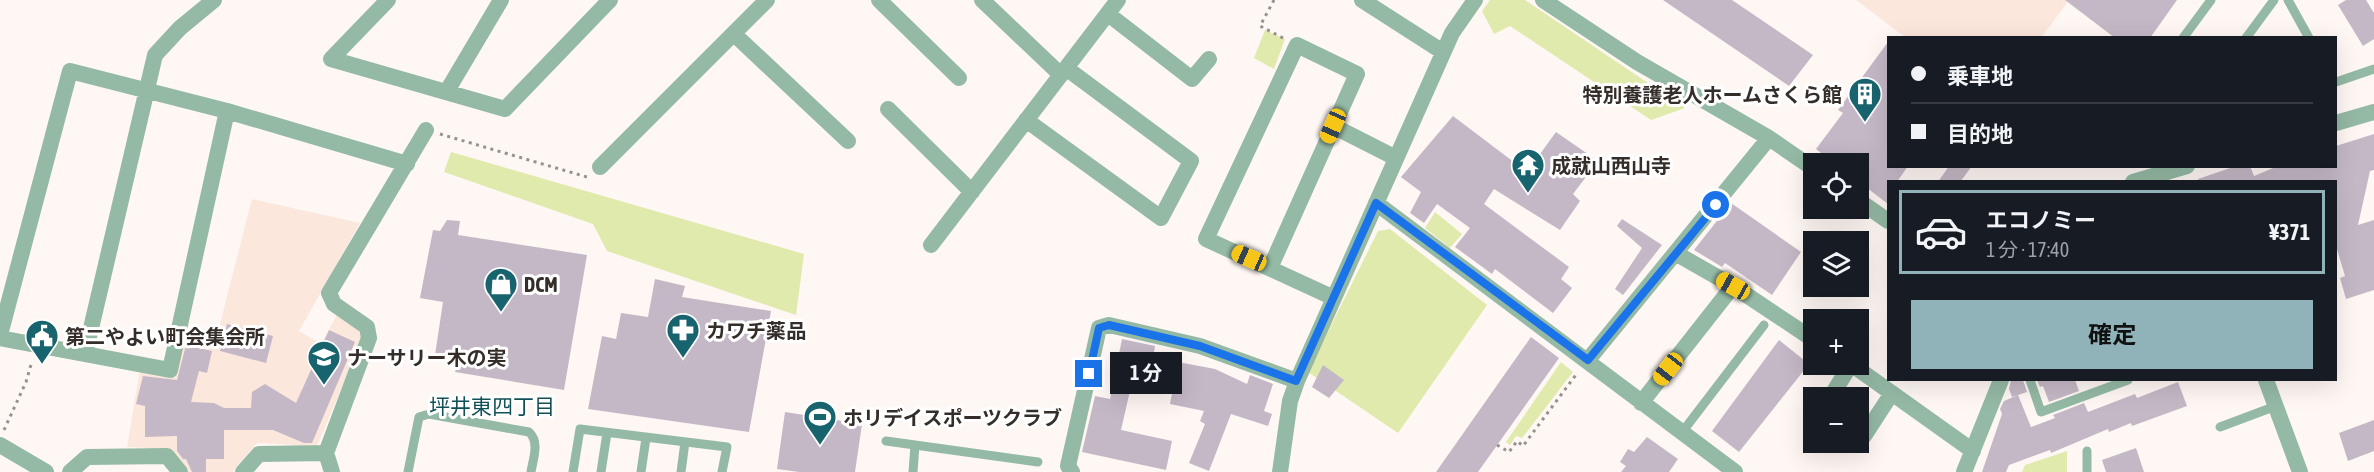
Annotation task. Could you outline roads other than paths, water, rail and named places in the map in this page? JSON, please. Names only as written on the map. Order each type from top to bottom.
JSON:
[{"type":"street","points":[[86,354],[155,55],[180,28],[214,0]]},
{"type":"street","points":[[388,0],[331,59],[505,109],[610,0]]},
{"type":"street","points":[[447,91],[501,0]]},
{"type":"street","points":[[600,167],[767,0]]},
{"type":"street","points":[[879,0],[959,78]]},
{"type":"street","points":[[982,0],[1063,71],[1191,161],[1161,218],[1026,120]]},
{"type":"street","points":[[1362,0],[1443,52]]},
{"type":"street","points":[[1280,472],[1290,401],[1296,381],[1376,203],[1394,157],[1443,52],[1452,33],[1475,0]]},
{"type":"street","points":[[1543,0],[1637,62],[1770,138],[1803,161]]},
{"type":"street","points":[[931,245],[1113,7],[1192,79],[1209,59]]},
{"type":"street","points":[[734,34],[848,141]]},
{"type":"street","points":[[1270,268],[1357,74],[1297,45],[1206,239],[1334,298]]},
{"type":"street","points":[[227,111],[170,370],[0,336],[70,71],[227,111],[407,164]]},
{"type":"street","points":[[888,109],[972,192]]},
{"type":"street","points":[[2337,123],[2374,112]]},
{"type":"street","points":[[1333,126],[1394,157]]},
{"type":"street","points":[[332,472],[326,453],[369,338],[368,327],[334,304],[329,293],[426,130]]},
{"type":"street","points":[[1584,365],[1770,138]]},
{"type":"street","points":[[2140,180],[2182,168]]},
{"type":"street","points":[[1376,203],[1584,365],[1683,431],[1736,472]]},
{"type":"street","points":[[1869,208],[1887,220]]},
{"type":"street","points":[[1677,254],[1733,286],[1803,333]]},
{"type":"street","points":[[1641,403],[1733,286]]},
{"type":"street","points":[[1072,472],[1068,466],[1099,328],[1109,325],[1200,346],[1296,381]]},
{"type":"street","points":[[1837,387],[1851,364],[1973,451]]},
{"type":"street","points":[[1964,472],[2001,381]]},
{"type":"street","points":[[2266,381],[2301,472]]},
{"type":"street","points":[[1869,428],[1892,393]]},
{"type":"street","points":[[1,440],[46,472]]},
{"type":"street","points":[[243,472],[259,454],[326,453]]},
{"type":"street","points":[[70,472],[87,456],[167,456],[180,472]]},
{"type":"lane","points":[[2184,36],[2211,0]]},
{"type":"lane","points":[[2247,36],[2274,0]]},
{"type":"lane","points":[[2288,0],[2308,36]]},
{"type":"lane","points":[[2296,36],[2303,27]]},
{"type":"lane","points":[[2337,82],[2374,69]]},
{"type":"lane","points":[[1683,431],[1764,325]]},
{"type":"lane","points":[[2030,381],[2041,412],[2125,381]]},
{"type":"lane","points":[[2220,427],[2276,406]]},
{"type":"lane","points":[[408,472],[419,417],[429,414],[529,432],[535,444],[531,472]]},
{"type":"lane","points":[[573,472],[580,429],[727,447],[722,472]]},
{"type":"lane","points":[[601,472],[607,433]]},
{"type":"lane","points":[[641,472],[646,438]]},
{"type":"lane","points":[[886,441],[1038,462]]},
{"type":"lane","points":[[681,472],[685,442]]},
{"type":"lane","points":[[913,472],[915,445]]},
{"type":"lane","points":[[2087,451],[2087,472]]},
{"type":"place","name":"特別養護老人ホームさくら館","points":[[1865,123]]},
{"type":"place","name":"成就山西山寺","points":[[1528,194]]},
{"type":"place","name":"DCM","points":[[501,313]]},
{"type":"place","name":"カワチ薬品","points":[[683,359]]},
{"type":"place","name":"第二やよい町会集会所","points":[[42,365]]},
{"type":"place","name":"ナーサリー木の実","points":[[324,386]]},
{"type":"place","name":"ホリデイスポーツクラブ","points":[[820,446]]},
{"type":"district","name":"坪井東四丁目","points":[[492,406]]}]
